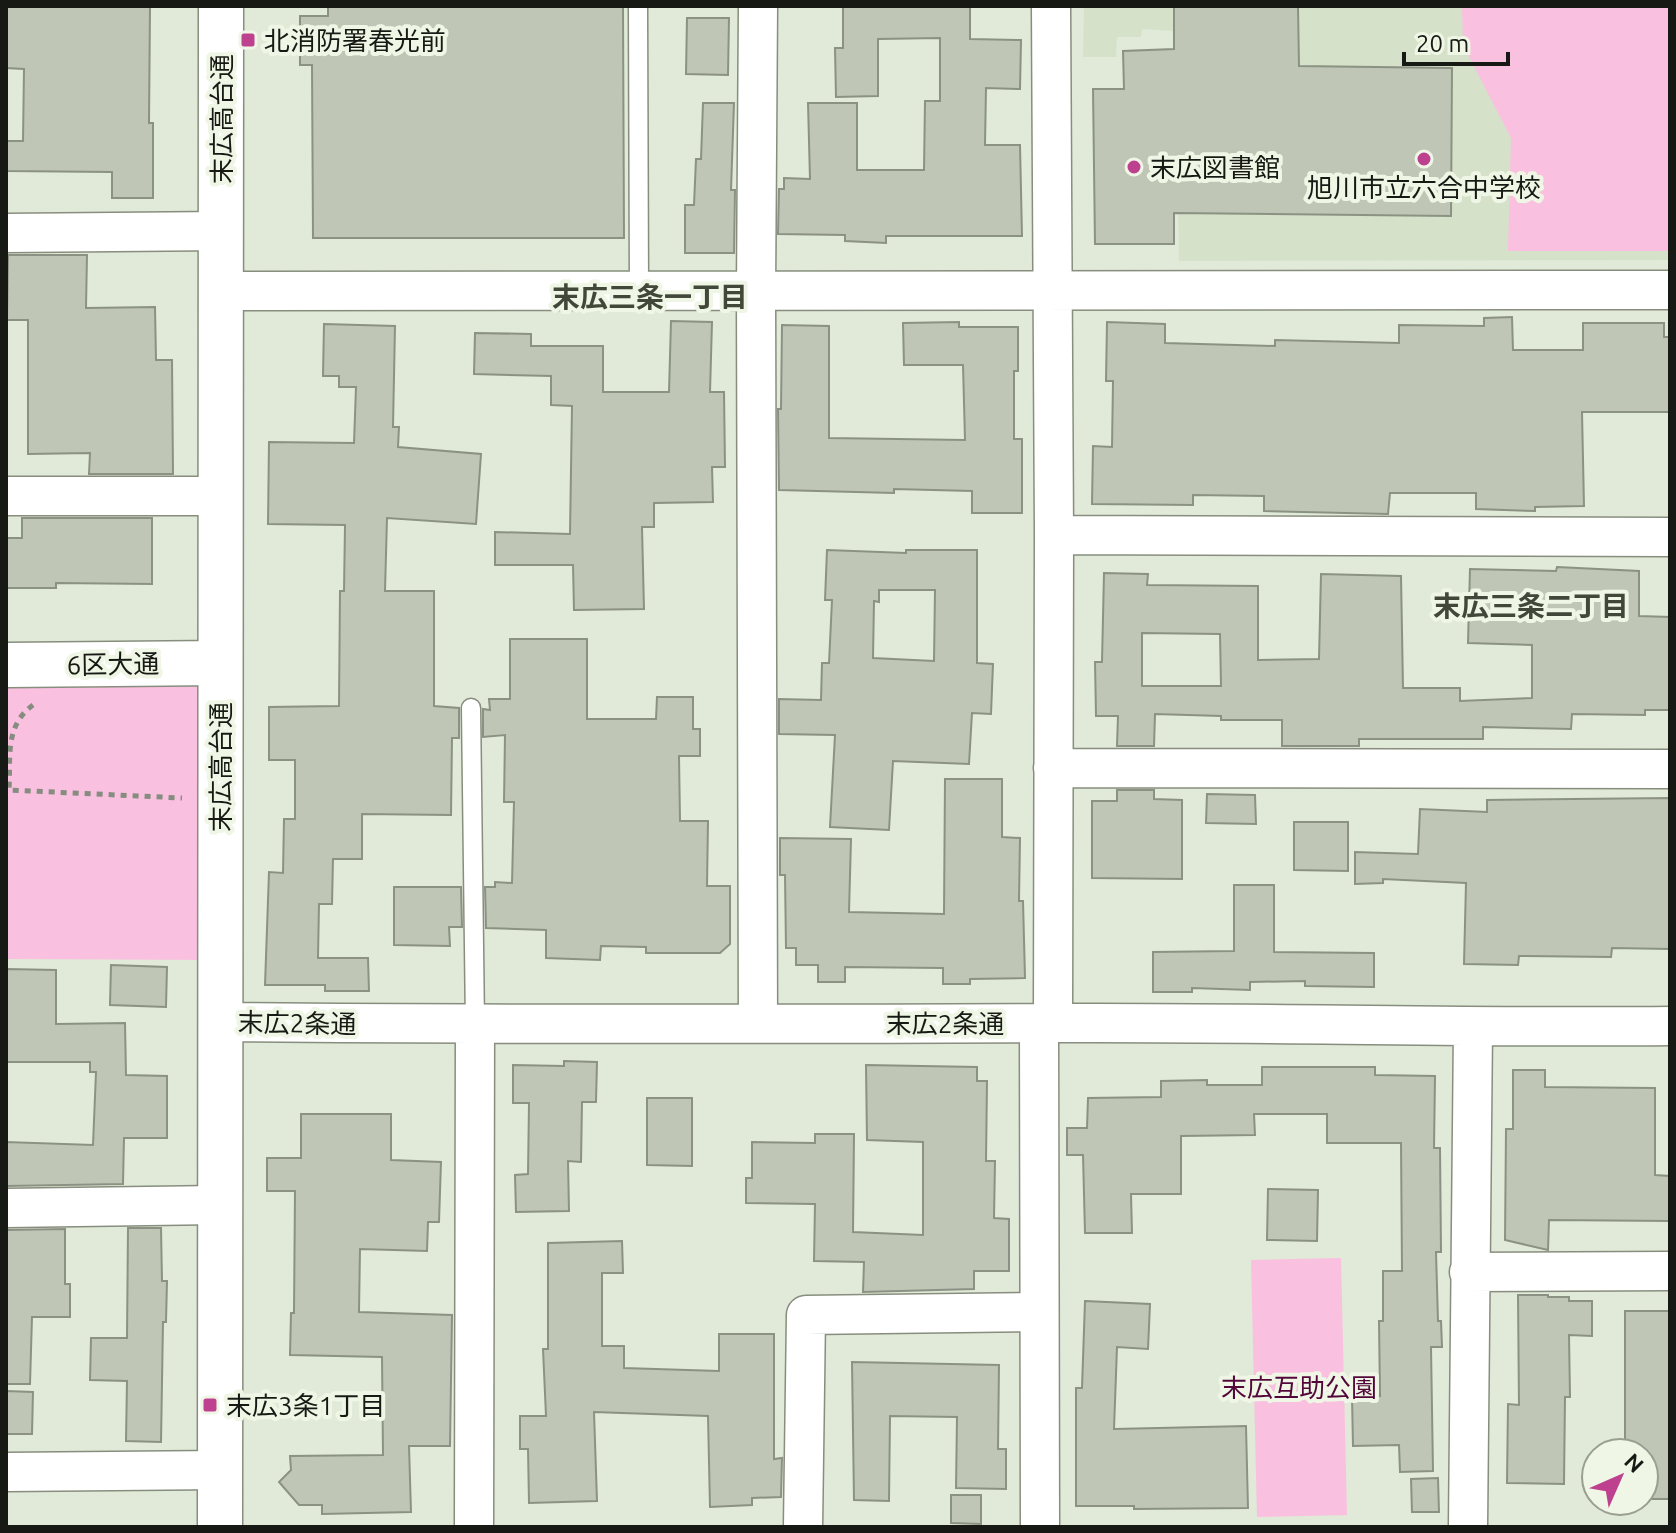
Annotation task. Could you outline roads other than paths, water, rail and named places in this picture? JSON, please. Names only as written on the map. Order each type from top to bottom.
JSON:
[{"type":"street","name":"末広高台通","points":[[220,1527],[221,6]]},
{"type":"street","points":[[758,6],[758,1023]]},
{"type":"street","points":[[1040,1527],[1038,1312],[1053,768],[1051,6]]},
{"type":"street","points":[[6,233],[222,231]]},
{"type":"street","points":[[222,291],[1670,290]]},
{"type":"street","points":[[6,496],[221,496]]},
{"type":"street","points":[[1054,535],[1670,537]]},
{"type":"street","name":"6区大通","points":[[6,665],[220,663]]},
{"type":"street","points":[[1053,768],[1670,769]]},
{"type":"street","name":"末広2条通","points":[[219,1022],[475,1025],[1046,1023],[1473,1028],[1670,1026]]},
{"type":"street","points":[[474,1527],[475,1025]]},
{"type":"street","points":[[1468,1527],[1473,1028]]},
{"type":"street","points":[[6,1208],[218,1205]]},
{"type":"street","points":[[1469,1272],[1670,1271]]},
{"type":"street","points":[[803,1527],[806,1315],[1038,1312]]},
{"type":"street","points":[[6,1472],[220,1470]]},
{"type":"lane","points":[[638,6],[639,291]]},
{"type":"lane","points":[[471,708],[475,1025]]},
{"type":"place","name":"北消防署春光前","points":[[248,40]]},
{"type":"place","name":"旭川市立六合中学校","points":[[1424,159]]},
{"type":"place","name":"末広図書館","points":[[1134,167]]},
{"type":"place","name":"末広3条1丁目","points":[[210,1405]]},
{"type":"district","name":"末広三条一丁目","points":[[650,296]]},
{"type":"district","name":"末広三条二丁目","points":[[1531,605]]},
{"type":"park label","name":"末広互助公園","points":[[1299,1387]]}]
